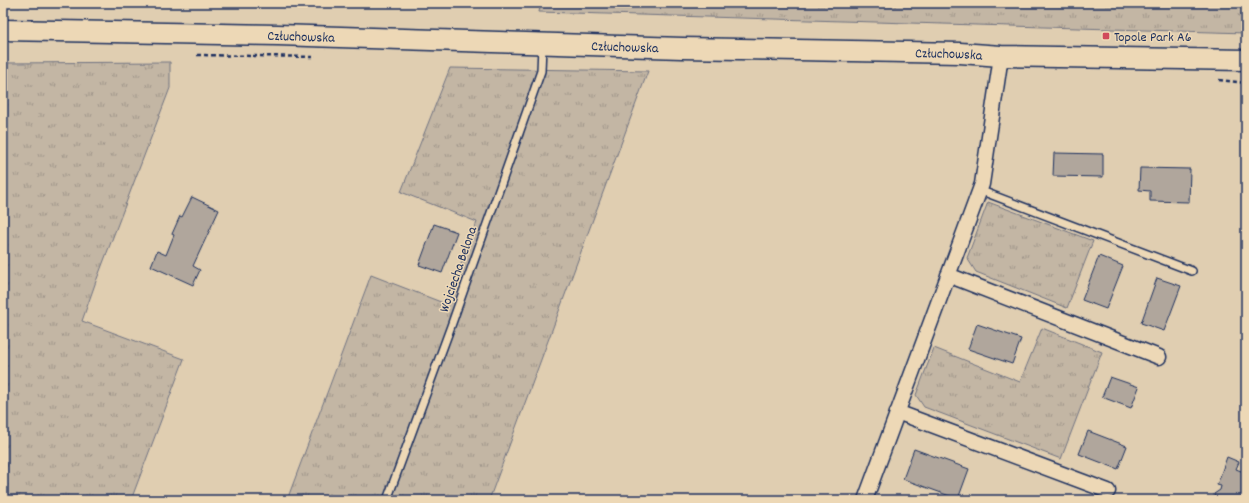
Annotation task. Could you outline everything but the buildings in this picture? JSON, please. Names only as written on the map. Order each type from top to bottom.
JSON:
[{"type":"main road","name":"Człuchowska","points":[[3,30],[278,35],[682,48],[960,53],[1001,56],[1246,60]]},
{"type":"street","points":[[865,500],[982,184],[1001,56]]},
{"type":"street","points":[[948,275],[1159,357]]},
{"type":"street","points":[[897,412],[1108,491]]},
{"type":"lane","name":"Wojciecha Belona","points":[[387,500],[451,326],[540,72],[542,43]]},
{"type":"lane","points":[[979,190],[1192,271]]},
{"type":"path","points":[[3,6],[6,9]]},
{"type":"green space","points":[[541,3],[1246,3],[1246,33],[539,12]]},
{"type":"green space","points":[[170,62],[170,88],[82,321],[184,359],[131,500],[3,500],[3,63]]},
{"type":"green space","points":[[450,68],[648,71],[489,500],[287,500],[371,275],[446,304],[477,222],[401,192]]},
{"type":"green space","points":[[988,202],[1093,241],[1067,308],[976,272],[967,258]]},
{"type":"green space","points":[[1042,328],[1102,352],[1061,459],[924,407],[916,395],[934,348],[1020,382]]},
{"type":"place","name":"Topole Park A6","points":[[1106,36]]}]
